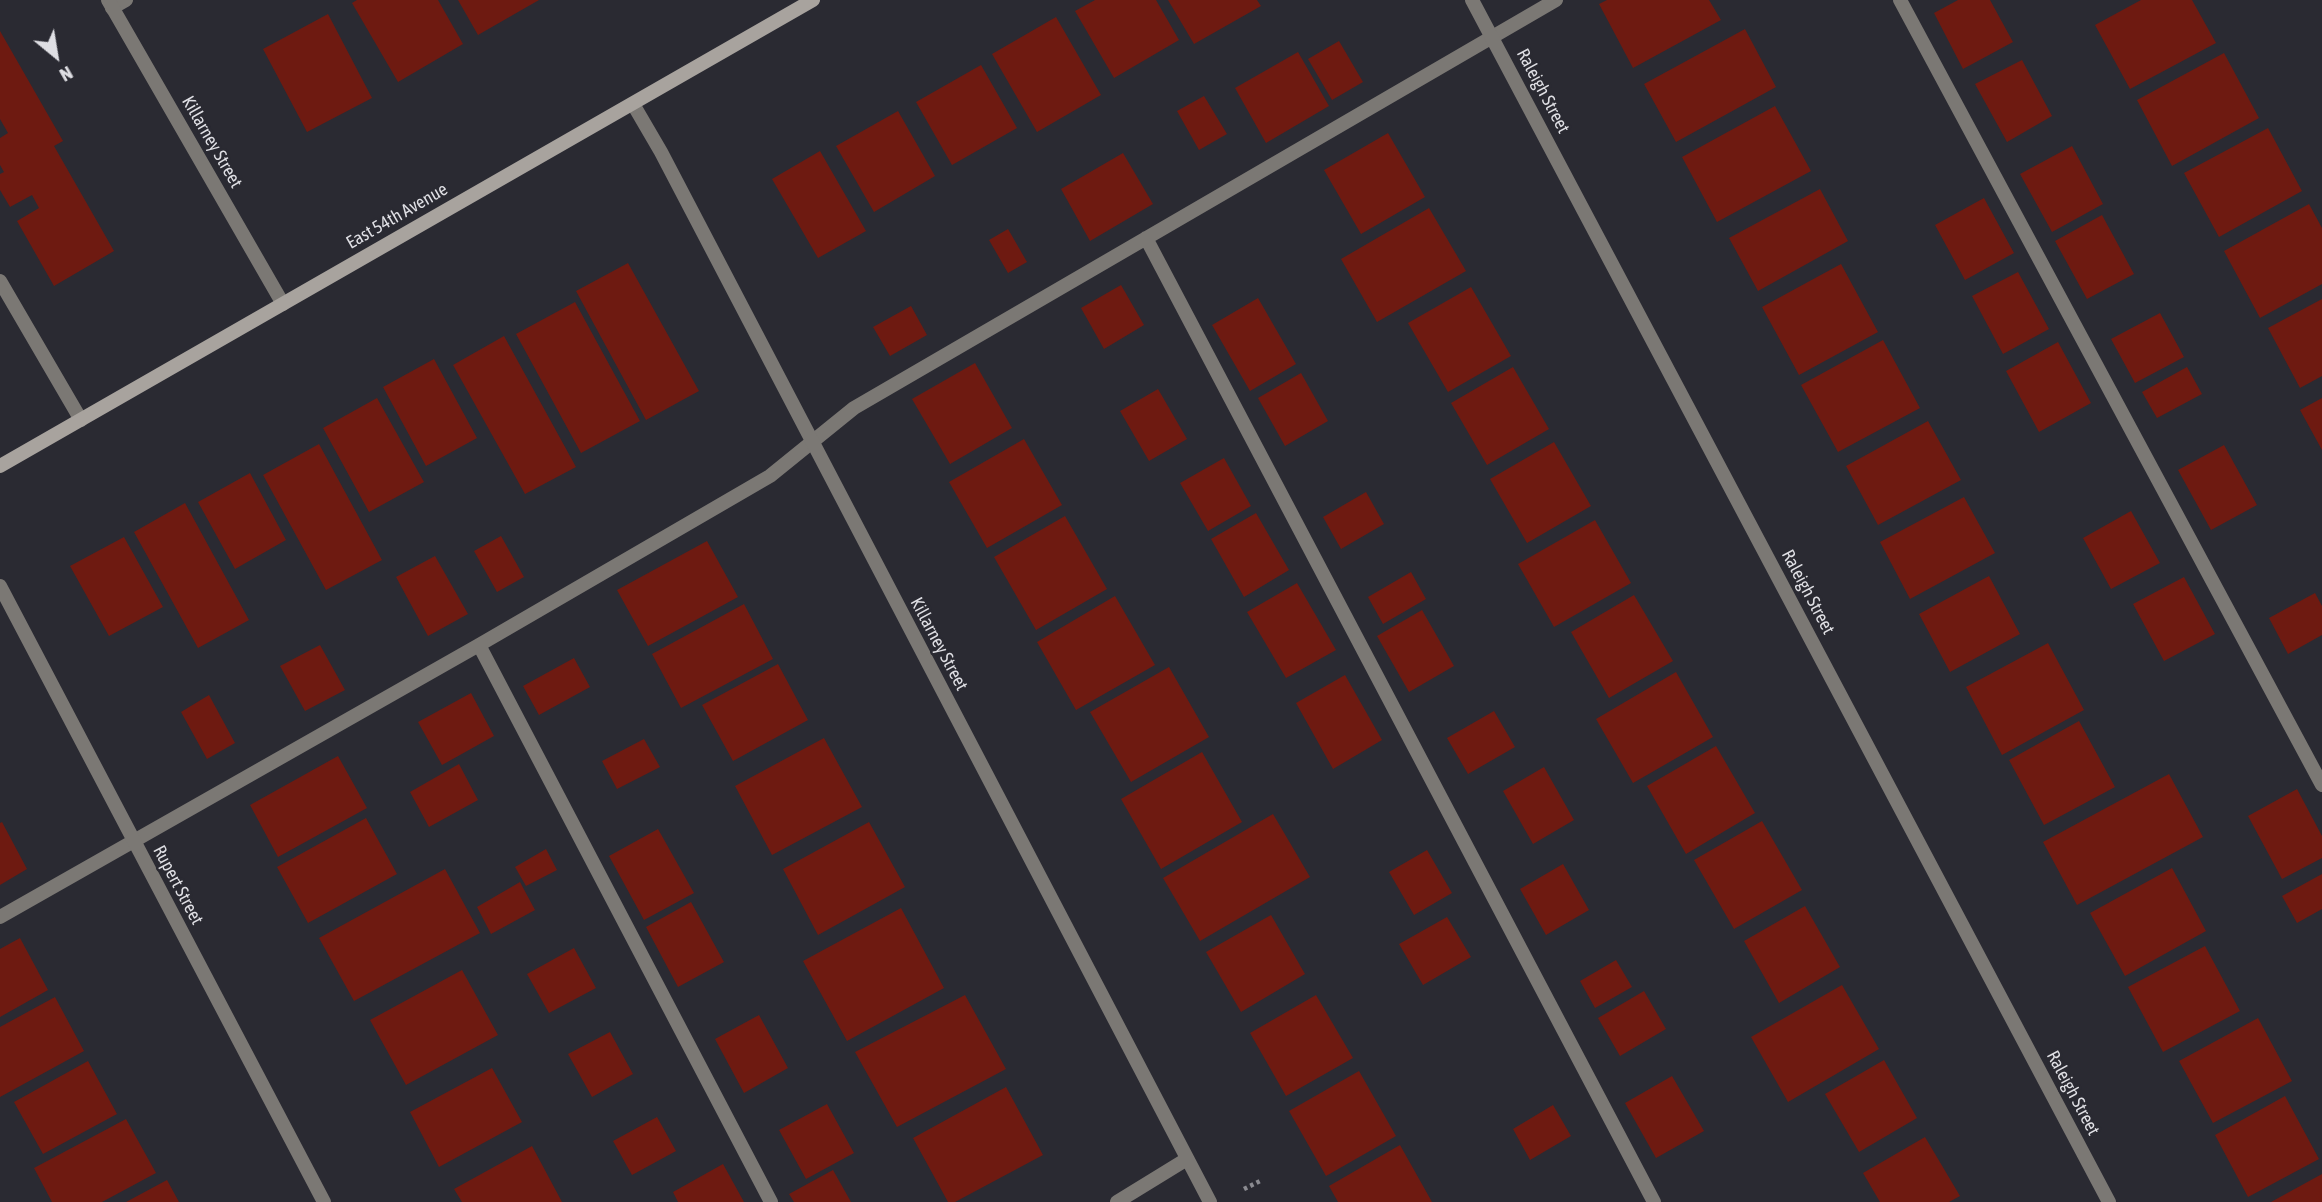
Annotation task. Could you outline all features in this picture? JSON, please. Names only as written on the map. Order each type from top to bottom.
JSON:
[{"type":"street","points":[[110,4],[126,0]]},
{"type":"street","name":"East 54th Avenue","points":[[0,466],[813,0]]},
{"type":"street","name":"Raleigh Street","points":[[1472,0],[2109,1202]]},
{"type":"street","points":[[0,917],[770,476],[854,408],[1556,0]]},
{"type":"street","points":[[1900,0],[2322,785]]},
{"type":"street","name":"Killarney Street","points":[[110,4],[283,304]]},
{"type":"street","name":"Killarney Street","points":[[634,104],[662,152],[1210,1202]]},
{"type":"street","points":[[1146,238],[1654,1202]]},
{"type":"street","points":[[0,281],[81,420]]},
{"type":"street","name":"Rupert Street","points":[[0,586],[324,1202]]},
{"type":"street","points":[[479,645],[771,1202]]},
{"type":"street","points":[[1117,1202],[1187,1158]]},
{"type":"path","points":[[1244,1189],[1262,1180]]},
{"type":"building","points":[[357,0],[438,0],[463,44],[398,82],[352,3]]},
{"type":"building","points":[[458,0],[539,0],[478,35]]},
{"type":"building","points":[[1095,0],[1156,0],[1179,40],[1114,78],[1075,11]]},
{"type":"building","points":[[1168,0],[1257,0],[1261,6],[1194,44]]},
{"type":"building","points":[[1607,0],[1709,0],[1721,20],[1633,68],[1599,4]]},
{"type":"building","points":[[1958,0],[1990,0],[2013,42],[1963,69],[1934,13]]},
{"type":"building","points":[[2141,0],[2192,0],[2216,43],[2130,89],[2095,25]]},
{"type":"building","points":[[328,14],[372,98],[307,132],[263,49]]},
{"type":"building","points":[[1056,17],[1101,95],[1037,132],[992,54]]},
{"type":"building","points":[[1745,29],[1776,87],[1676,142],[1644,84]]},
{"type":"building","points":[[0,31],[63,141],[54,146],[114,251],[54,286],[17,221],[39,208],[32,195],[10,207],[0,190],[0,174],[4,172],[0,165],[0,138],[8,133],[0,119]]},
{"type":"building","points":[[1339,41],[1363,82],[1332,100],[1308,59]]},
{"type":"building","points":[[1298,52],[1329,106],[1266,143],[1235,88]]},
{"type":"building","points":[[2224,53],[2259,118],[2172,166],[2137,100]]},
{"type":"building","points":[[2022,60],[2052,116],[2007,142],[1975,84]]},
{"type":"building","points":[[981,65],[1017,128],[952,165],[916,102]]},
{"type":"building","points":[[1204,96],[1227,134],[1199,150],[1177,111]]},
{"type":"building","points":[[1775,106],[1811,171],[1717,222],[1682,157]]},
{"type":"building","points":[[898,111],[935,176],[874,212],[836,146]]},
{"type":"building","points":[[2268,128],[2302,191],[2219,237],[2184,173]]},
{"type":"building","points":[[1388,133],[1425,197],[1361,234],[1324,170]]},
{"type":"building","points":[[2072,146],[2103,204],[2052,232],[2020,174]]},
{"type":"building","points":[[820,151],[866,231],[818,258],[772,179]]},
{"type":"building","points":[[1123,153],[1153,204],[1090,241],[1061,189]]},
{"type":"building","points":[[1820,189],[1848,241],[1758,291],[1729,238]]},
{"type":"building","points":[[1984,198],[2014,253],[1965,280],[1935,225]]},
{"type":"building","points":[[2309,204],[2322,228],[2322,284],[2260,318],[2224,251]]},
{"type":"building","points":[[1429,208],[1466,271],[1377,322],[1341,259]]},
{"type":"building","points":[[2102,215],[2134,274],[2087,299],[2055,241]]},
{"type":"building","points":[[1008,229],[1027,262],[1008,273],[989,240]]},
{"type":"building","points":[[628,263],[699,391],[646,420],[576,291]]},
{"type":"building","points":[[1841,264],[1878,332],[1799,375],[1762,307]]},
{"type":"building","points":[[2018,272],[2049,329],[2003,354],[1972,296]]},
{"type":"building","points":[[1121,285],[1144,325],[1104,349],[1081,308]]},
{"type":"building","points":[[1471,287],[1511,356],[1448,392],[1408,323]]},
{"type":"building","points":[[1258,298],[1296,364],[1250,391],[1212,325]]},
{"type":"building","points":[[2322,299],[2322,376],[2300,388],[2268,328]]},
{"type":"building","points":[[575,302],[640,421],[581,453],[516,334]]},
{"type":"building","points":[[911,306],[927,335],[890,356],[873,327]]},
{"type":"building","points":[[2160,313],[2184,357],[2135,383],[2111,339]]},
{"type":"building","points":[[504,336],[576,467],[525,494],[453,365]]},
{"type":"building","points":[[1883,340],[1920,408],[1838,452],[1801,385]]},
{"type":"building","points":[[2058,342],[2091,403],[2039,432],[2006,371]]},
{"type":"building","points":[[434,359],[477,438],[426,466],[383,387]]},
{"type":"building","points":[[975,363],[1012,428],[950,464],[912,399]]},
{"type":"building","points":[[1513,367],[1549,429],[1487,465],[1451,403]]},
{"type":"building","points":[[2187,367],[2202,394],[2157,418],[2142,392]]},
{"type":"building","points":[[1301,373],[1328,421],[1285,446],[1258,398]]},
{"type":"building","points":[[1158,389],[1187,439],[1149,461],[1120,411]]},
{"type":"building","points":[[377,398],[424,482],[369,512],[323,428]]},
{"type":"building","points":[[2322,398],[2322,450],[2300,410]]},
{"type":"building","points":[[1928,421],[1961,480],[1878,525],[1846,466]]},
{"type":"building","points":[[1024,439],[1062,505],[987,548],[949,482]]},
{"type":"building","points":[[1554,442],[1591,506],[1527,543],[1490,479]]},
{"type":"building","points":[[319,444],[382,560],[326,590],[263,475]]},
{"type":"building","points":[[2224,445],[2257,505],[2211,530],[2178,470]]},
{"type":"building","points":[[1224,458],[1251,506],[1208,531],[1180,483]]},
{"type":"building","points":[[250,473],[286,540],[235,569],[198,502]]},
{"type":"building","points":[[1366,492],[1384,524],[1341,549],[1323,517]]},
{"type":"building","points":[[1964,497],[1995,553],[1910,599],[1880,542]]},
{"type":"building","points":[[185,503],[249,620],[198,648],[134,532]]},
{"type":"building","points":[[2131,511],[2160,563],[2111,589],[2083,538]]},
{"type":"building","points":[[1256,513],[1289,570],[1244,597],[1211,539]]},
{"type":"building","points":[[1065,516],[1107,589],[1036,630],[994,557]]},
{"type":"building","points":[[1595,520],[1631,583],[1554,627],[1518,564]]},
{"type":"building","points":[[501,536],[524,577],[497,592],[474,551]]},
{"type":"building","points":[[124,537],[163,607],[109,636],[70,566]]},
{"type":"building","points":[[707,541],[738,597],[648,646],[617,590]]},
{"type":"building","points":[[435,556],[468,614],[428,636],[396,577]]},
{"type":"building","points":[[1411,572],[1426,599],[1383,624],[1368,597]]},
{"type":"building","points":[[1989,576],[2020,634],[1950,672],[1919,614]]},
{"type":"building","points":[[2184,577],[2215,634],[2164,661],[2133,604]]},
{"type":"building","points":[[1297,583],[1336,650],[1286,678],[1247,612]]},
{"type":"building","points":[[2315,593],[2322,606],[2322,635],[2288,654],[2269,618]]},
{"type":"building","points":[[1634,595],[1673,661],[1609,698],[1571,632]]},
{"type":"building","points":[[1115,596],[1155,665],[1076,710],[1037,642]]},
{"type":"building","points":[[744,604],[773,659],[681,708],[652,654]]},
{"type":"building","points":[[1422,610],[1454,666],[1409,692],[1377,636]]},
{"type":"building","points":[[2048,643],[2084,710],[2002,755],[1966,687]]},
{"type":"building","points":[[320,645],[345,690],[305,711],[280,666]]},
{"type":"building","points":[[574,658],[590,687],[539,715],[523,686]]},
{"type":"building","points":[[778,664],[808,720],[733,761],[702,705]]},
{"type":"building","points":[[1169,667],[1209,737],[1131,782],[1090,712]]},
{"type":"building","points":[[1676,672],[1713,737],[1633,783],[1596,719]]},
{"type":"building","points":[[1345,675],[1382,740],[1333,769],[1296,703]]},
{"type":"building","points":[[471,693],[494,736],[442,765],[418,722]]},
{"type":"building","points":[[209,695],[235,743],[207,759],[181,712]]},
{"type":"building","points":[[1494,711],[1515,747],[1468,774],[1447,738]]},
{"type":"building","points":[[2079,721],[2115,787],[2044,825],[2009,760]]},
{"type":"building","points":[[824,738],[862,807],[772,855],[735,786]]},
{"type":"building","points":[[644,739],[660,767],[617,789],[602,761]]},
{"type":"building","points":[[1716,746],[1755,813],[1686,854],[1647,786]]},
{"type":"building","points":[[1202,752],[1242,822],[1161,869],[1121,799]]},
{"type":"building","points":[[338,756],[367,808],[278,857],[250,805]]},
{"type":"building","points":[[459,764],[478,800],[429,827],[410,792]]},
{"type":"building","points":[[1544,767],[1574,820],[1533,844],[1503,791]]},
{"type":"building","points":[[2169,774],[2203,837],[2077,905],[2043,842]]},
{"type":"building","points":[[2297,789],[2322,836],[2322,858],[2282,879],[2248,816]]},
{"type":"building","points":[[1273,814],[1310,877],[1200,941],[1163,878]]},
{"type":"building","points":[[366,818],[397,874],[308,923],[277,867]]},
{"type":"building","points":[[1762,821],[1802,890],[1734,929],[1694,860]]},
{"type":"building","points":[[2,822],[27,869],[0,885],[0,823]]},
{"type":"building","points":[[869,822],[905,887],[818,935],[783,869]]},
{"type":"building","points":[[658,829],[694,893],[644,920],[609,856]]},
{"type":"building","points":[[546,849],[557,870],[526,886],[515,867]]},
{"type":"building","points":[[1427,850],[1452,893],[1414,915],[1389,872]]},
{"type":"building","points":[[1563,864],[1589,910],[1546,935],[1520,889]]},
{"type":"building","points":[[2172,868],[2206,931],[2125,976],[2090,913]]},
{"type":"building","points":[[445,869],[480,933],[354,1001],[319,938]]},
{"type":"building","points":[[2322,874],[2322,909],[2297,923],[2282,896]]},
{"type":"building","points":[[520,882],[535,910],[491,934],[477,907]]},
{"type":"building","points":[[691,902],[724,962],[678,987],[646,927]]},
{"type":"building","points":[[1805,906],[1840,967],[1779,1003],[1744,941]]},
{"type":"building","points":[[901,908],[944,988],[847,1041],[803,961]]},
{"type":"building","points":[[1271,915],[1305,974],[1241,1012],[1206,952]]},
{"type":"building","points":[[1447,917],[1471,957],[1423,985],[1399,944]]},
{"type":"building","points":[[20,938],[48,990],[0,1017],[0,949]]},
{"type":"building","points":[[2205,946],[2240,1011],[2163,1052],[2128,987]]},
{"type":"building","points":[[574,948],[596,988],[549,1013],[527,974]]},
{"type":"building","points":[[1616,960],[1632,987],[1595,1008],[1580,981]]},
{"type":"building","points":[[462,970],[498,1035],[406,1085],[370,1020]]},
{"type":"building","points":[[1842,985],[1879,1049],[1788,1102],[1751,1037]]},
{"type":"building","points":[[1644,991],[1666,1029],[1620,1056],[1598,1018]]},
{"type":"building","points":[[965,995],[1006,1069],[897,1127],[855,1052]]},
{"type":"building","points":[[1316,995],[1353,1058],[1286,1096],[1250,1033]]},
{"type":"building","points":[[55,997],[84,1051],[0,1097],[0,1027]]},
{"type":"building","points":[[759,1015],[788,1068],[744,1093],[715,1039]]},
{"type":"building","points":[[2258,1018],[2292,1081],[2213,1123],[2179,1061]]},
{"type":"building","points":[[610,1032],[633,1074],[592,1097],[568,1054]]},
{"type":"building","points":[[1884,1060],[1917,1118],[1859,1152],[1825,1094]]},
{"type":"building","points":[[88,1061],[117,1114],[43,1154],[14,1102]]},
{"type":"building","points":[[492,1068],[522,1122],[439,1167],[410,1112]]},
{"type":"building","points":[[1359,1071],[1396,1136],[1326,1176],[1289,1111]]},
{"type":"building","points":[[1672,1076],[1704,1131],[1656,1158],[1625,1103]]},
{"type":"building","points":[[1006,1087],[1043,1155],[955,1202],[948,1202],[913,1138]]},
{"type":"building","points":[[2285,1096],[2319,1159],[2248,1197],[2215,1135]]},
{"type":"building","points":[[827,1104],[854,1153],[806,1179],[779,1130]]},
{"type":"building","points":[[1553,1105],[1571,1136],[1530,1160],[1513,1129]]},
{"type":"building","points":[[657,1117],[676,1151],[632,1175],[613,1141]]},
{"type":"building","points":[[126,1119],[156,1173],[102,1202],[52,1202],[34,1168]]},
{"type":"building","points":[[1925,1137],[1960,1196],[1949,1202],[1880,1202],[1863,1173]]},
{"type":"building","points":[[1400,1145],[1432,1202],[1338,1202],[1329,1186]]},
{"type":"building","points":[[532,1146],[562,1202],[462,1202],[454,1189]]},
{"type":"building","points":[[723,1164],[744,1202],[678,1202],[673,1192]]},
{"type":"building","points":[[833,1170],[851,1202],[794,1202],[789,1194]]},
{"type":"building","points":[[2322,1174],[2322,1202],[2271,1202]]},
{"type":"building","points":[[167,1180],[179,1202],[126,1202]]}]
